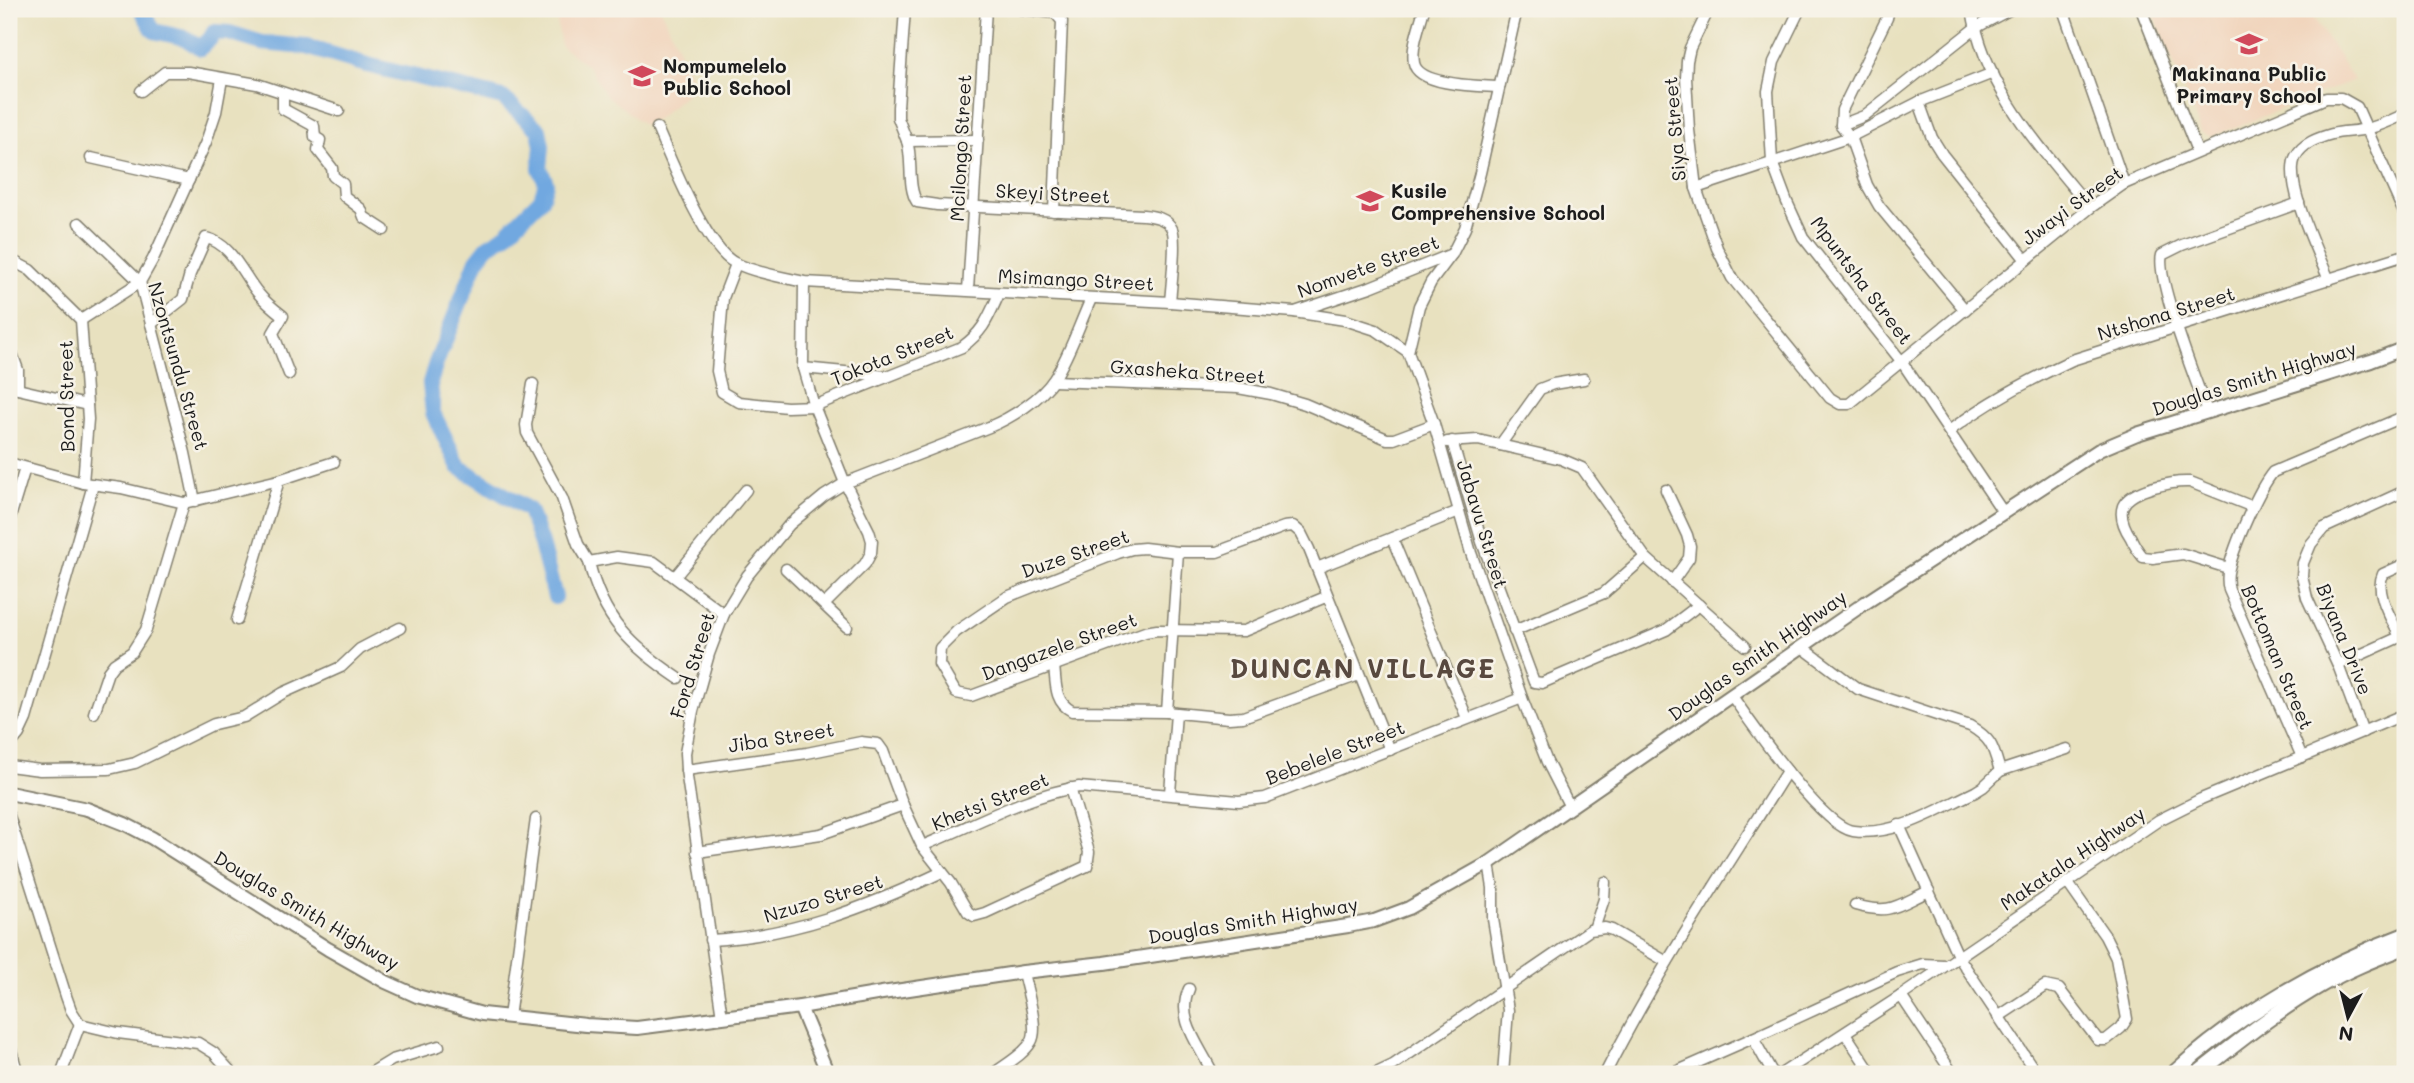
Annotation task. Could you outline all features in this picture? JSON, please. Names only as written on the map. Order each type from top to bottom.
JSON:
[{"type":"main road","points":[[2173,1074],[2189,1068],[2265,1005],[2317,974],[2405,934]]},
{"type":"main road","points":[[2197,1074],[2245,1036],[2320,985],[2364,963],[2405,947]]},
{"type":"main road","points":[[2216,1074],[2245,1036]]},
{"type":"street","name":"Mcilongo Street","points":[[968,289],[986,9]]},
{"type":"street","points":[[1020,9],[1055,13],[1060,16],[1063,26],[1054,211]]},
{"type":"street","points":[[1424,9],[1414,57],[1417,72],[1449,83],[1499,87]]},
{"type":"street","name":"Nomvete Street","points":[[1294,312],[1452,254],[1468,217],[1517,9]]},
{"type":"street","name":"Siya Street","points":[[1709,9],[1690,48],[1687,61],[1689,130],[1696,188],[1717,248],[1732,278],[1830,398],[1840,404],[1849,404]]},
{"type":"street","name":"Mpuntsha Street","points":[[1800,9],[1774,62],[1770,80],[1772,162],[1804,237],[1902,362],[2003,512]]},
{"type":"street","points":[[1889,9],[1842,110],[1841,125],[1850,137],[1867,185],[1879,206],[1965,310]]},
{"type":"street","points":[[1972,9],[1975,28],[1993,73],[2022,125],[2090,208]]},
{"type":"street","points":[[1841,125],[1855,121],[1872,111],[1944,50],[1975,28],[2011,9]]},
{"type":"street","points":[[2063,9],[2124,184]]},
{"type":"street","points":[[2141,9],[2197,151]]},
{"type":"street","points":[[904,11],[898,118],[907,141],[978,140]]},
{"type":"street","points":[[141,91],[162,74],[188,72],[257,85],[339,111]]},
{"type":"street","points":[[1696,188],[1850,137],[1919,102],[1993,73]]},
{"type":"street","points":[[81,320],[140,282],[206,142],[216,112],[222,79]]},
{"type":"street","points":[[283,93],[283,109],[314,126],[315,137],[320,141],[318,150],[332,168],[333,176],[343,184],[344,196],[361,209],[364,217],[384,230]]},
{"type":"street","name":"Jwayi Street","points":[[1849,404],[2090,208],[2124,184],[2326,98],[2335,97],[2349,101],[2357,107],[2369,129]]},
{"type":"street","points":[[1919,102],[1942,154],[2026,260]]},
{"type":"street","points":[[2329,280],[2299,204],[2293,166],[2296,156],[2306,144],[2335,133],[2369,129],[2405,114]]},
{"type":"street","points":[[657,128],[710,237],[722,254],[736,264],[723,298],[717,370],[722,392],[739,402],[787,407],[814,406]]},
{"type":"street","points":[[2369,129],[2405,215]]},
{"type":"street","name":"Skeyi Street","points":[[907,141],[911,154],[913,192],[917,202],[1143,215],[1164,220],[1174,236],[1170,302]]},
{"type":"street","points":[[91,158],[189,180]]},
{"type":"street","points":[[2207,411],[2177,327],[2161,268],[2162,255],[2182,245],[2299,204]]},
{"type":"street","name":"Nzontsundu Street","points":[[79,222],[140,282],[191,478],[189,502]]},
{"type":"street","points":[[151,324],[183,299],[205,238],[215,240],[229,253],[258,294],[282,316],[273,333],[289,374]]},
{"type":"street","points":[[1408,352],[1419,306],[1431,282],[1452,254]]},
{"type":"street","name":"Ntshona Street","points":[[1949,431],[1978,409],[2062,365],[2405,255]]},
{"type":"street","name":"Bond Street","points":[[9,259],[30,270],[81,320],[87,405],[88,484],[26,719],[9,746]]},
{"type":"street","name":"Msimango Street","points":[[736,264],[804,282],[968,289],[999,294],[1170,302],[1294,312],[1345,320],[1367,327],[1383,334],[1408,352]]},
{"type":"street","points":[[804,282],[803,368],[814,406],[845,484],[869,531],[872,547],[864,565],[825,604]]},
{"type":"street","name":"Tokota Street","points":[[814,406],[962,347],[977,336],[999,294]]},
{"type":"street","name":"Ford Street","points":[[722,1017],[685,753],[693,711],[709,654],[724,614],[747,576],[789,525],[824,496],[845,484],[1010,418],[1053,381],[1091,299]]},
{"type":"street","points":[[9,345],[18,370],[13,388],[87,405]]},
{"type":"street","name":"Douglas Smith Highway","points":[[9,793],[87,809],[125,824],[328,949],[417,996],[459,1009],[555,1022],[637,1028],[800,1007],[1023,972],[1104,963],[1374,921],[1421,903],[1489,863],[1910,574],[2099,450],[2137,434],[2405,348]]},
{"type":"street","name":"Jabavu Street","points":[[1408,352],[1434,424],[1471,553],[1522,698],[1546,762],[1570,807]]},
{"type":"street","points":[[803,368],[888,376]]},
{"type":"street","points":[[1500,445],[1540,389],[1584,379]]},
{"type":"street","name":"Gxasheka Street","points":[[1053,381],[1238,388],[1305,404],[1387,439],[1394,439],[1434,424]]},
{"type":"street","points":[[533,384],[527,433],[562,498],[578,544],[589,562],[602,603],[618,628],[641,652],[678,678]]},
{"type":"street","name":"Bottoman Street","points":[[2302,757],[2229,590],[2228,568],[2267,480],[2281,467],[2405,416]]},
{"type":"street","points":[[1440,444],[1478,440],[1561,459],[1582,468],[1645,557],[1745,646]]},
{"type":"street","points":[[1452,441],[1482,542],[1532,681],[1542,683],[1666,630],[1699,605]]},
{"type":"street","points":[[9,463],[88,484],[189,502],[279,480],[334,462]]},
{"type":"street","points":[[10,515],[26,468]]},
{"type":"street","points":[[237,620],[279,480]]},
{"type":"street","points":[[2228,568],[2183,554],[2144,557],[2124,527],[2122,508],[2130,498],[2140,493],[2170,482],[2190,482],[2253,508]]},
{"type":"street","points":[[675,577],[746,490]]},
{"type":"street","points":[[1666,490],[1685,528],[1690,546],[1689,558],[1672,582]]},
{"type":"street","name":"Biyana Drive","points":[[2363,732],[2338,666],[2307,598],[2302,576],[2303,563],[2311,544],[2324,528],[2405,491]]},
{"type":"street","points":[[94,713],[108,672],[139,645],[146,630],[189,502]]},
{"type":"street","points":[[1390,750],[1317,568],[1459,511]]},
{"type":"street","name":"Duze Street","points":[[939,664],[940,648],[957,631],[1021,590],[1132,549],[1178,552],[1224,550],[1293,526],[1301,533],[1317,568]]},
{"type":"street","points":[[1392,538],[1467,718]]},
{"type":"street","points":[[1170,793],[1172,630],[1178,552]]},
{"type":"street","points":[[589,562],[617,556],[654,562],[724,614]]},
{"type":"street","points":[[1514,631],[1605,593],[1645,557]]},
{"type":"street","points":[[2338,666],[2402,636],[2381,594],[2380,581],[2383,574],[2405,564]]},
{"type":"street","points":[[786,569],[847,627]]},
{"type":"street","name":"Dangazele Street","points":[[939,664],[956,693],[965,696],[978,694],[1145,632],[1244,631],[1328,596]]},
{"type":"street","points":[[9,766],[40,770],[95,769],[135,763],[214,724],[244,716],[283,693],[341,667],[360,649],[400,628]]},
{"type":"street","points":[[1802,648],[1858,689],[1970,726],[1984,734],[1993,747],[2000,771]]},
{"type":"street","points":[[1054,665],[1060,701],[1072,711],[1171,713],[1229,718],[1243,717],[1359,676]]},
{"type":"street","points":[[1731,696],[1787,771],[1841,828],[1851,831],[1885,830],[1899,825],[1983,788],[2000,771],[2067,749]]},
{"type":"street","name":"Bebelele Street","points":[[1070,788],[1256,800],[1522,698]]},
{"type":"street","name":"Makatala Highway","points":[[1781,1074],[1901,996],[2159,820],[2201,799],[2405,714]]},
{"type":"street","name":"Jiba Street","points":[[686,769],[807,753],[869,741],[881,747],[903,805]]},
{"type":"street","points":[[1605,1074],[1667,962],[1787,771]]},
{"type":"street","points":[[697,852],[821,834],[903,805],[922,846],[951,883],[968,912],[974,916],[1084,869],[1089,862],[1089,852],[1070,788]]},
{"type":"street","name":"Khetsi Street","points":[[922,846],[1025,803],[1070,788]]},
{"type":"street","points":[[9,816],[66,996],[80,1024],[108,1031],[203,1045],[233,1074]]},
{"type":"street","points":[[513,1017],[536,819]]},
{"type":"street","points":[[1899,825],[1958,956],[2036,1074]]},
{"type":"street","points":[[1489,863],[1493,888],[1493,919],[1508,1021],[1503,1074]]},
{"type":"street","name":"Nzuzo Street","points":[[710,940],[745,938],[808,925],[881,901],[942,872]]},
{"type":"street","points":[[1594,929],[1604,899],[1605,882]]},
{"type":"street","points":[[1998,1017],[2045,986],[2051,986],[2059,989],[2098,1040],[2106,1040],[2125,1023],[2127,1014],[2116,958],[2105,936],[2067,882]]},
{"type":"street","points":[[1855,905],[1877,911],[1886,910],[1929,891]]},
{"type":"street","points":[[1374,1074],[1393,1065],[1594,929],[1612,930],[1667,962]]},
{"type":"street","points":[[1671,1074],[1897,972],[1923,964],[1944,965]]},
{"type":"street","points":[[993,1074],[1024,1051],[1033,1037],[1034,1024],[1023,972]]},
{"type":"street","points":[[1189,989],[1185,1006],[1186,1024],[1213,1074]]},
{"type":"street","points":[[1901,996],[1953,1074]]},
{"type":"street","points":[[800,1007],[828,1074]]},
{"type":"street","points":[[61,1074],[80,1024]]},
{"type":"street","points":[[1845,1033],[1872,1074]]},
{"type":"street","points":[[1753,1038],[1773,1074]]},
{"type":"street","points":[[9,1043],[14,1070]]},
{"type":"street","points":[[369,1074],[392,1060],[439,1046]]},
{"type":"shaded area","name":"Nompumelelo Public School","points":[[555,9],[661,9],[695,86],[657,119],[644,125],[606,95],[588,66],[561,46]]},
{"type":"shaded area","name":"Makinana Public Primary School","points":[[2152,9],[2308,9],[2354,80],[2211,137],[2201,132]]},
{"type":"waterway","points":[[141,9],[154,31],[185,38],[200,48],[214,32],[229,33],[262,43],[307,47],[367,65],[503,98],[539,130],[542,146],[540,168],[546,183],[541,199],[503,237],[488,246],[477,260],[430,383],[433,413],[459,467],[529,510],[555,597]]},
{"type":"place","name":"Makinana Public Primary School","points":[[2249,44]]},
{"type":"place","name":"Nompumelelo Public School","points":[[642,76]]},
{"type":"place","name":"Kusile Comprehensive School","points":[[1370,201]]},
{"type":"district","name":"DUNCAN VILLAGE","points":[[1363,668]]}]
